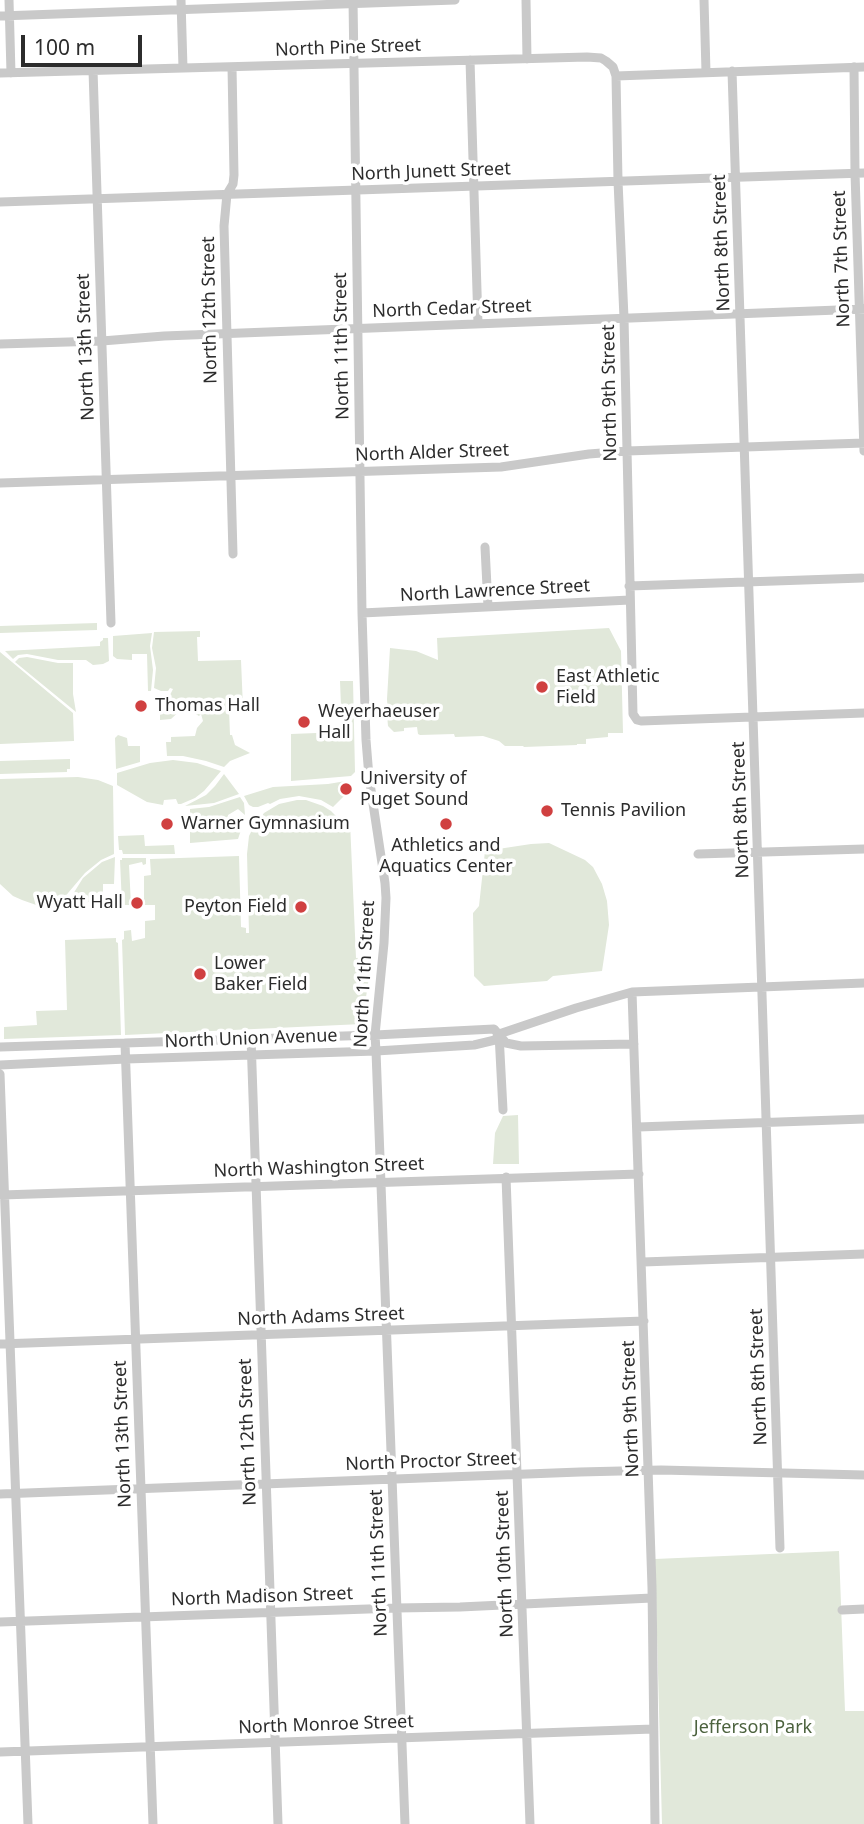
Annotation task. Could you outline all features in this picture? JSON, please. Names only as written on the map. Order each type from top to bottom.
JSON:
[{"type":"street","points":[[9,0],[5,16],[11,73]]},
{"type":"street","points":[[5,16],[181,5],[455,0]]},
{"type":"street","points":[[526,0],[527,59]]},
{"type":"street","points":[[704,0],[706,72]]},
{"type":"street","name":"North 11th Street","points":[[353,2],[362,613],[369,777],[386,898],[376,1051],[405,1824]]},
{"type":"street","points":[[181,5],[183,68]]},
{"type":"street","name":"North Pine Street","points":[[0,73],[594,57],[603,59],[610,65]]},
{"type":"street","points":[[470,60],[478,324]]},
{"type":"street","name":"North 9th Street","points":[[610,65],[616,76],[632,711],[637,720],[641,721],[754,717]]},
{"type":"street","name":"North 12th Street","points":[[232,67],[234,175],[228,194],[224,226],[233,554]]},
{"type":"street","points":[[616,76],[859,67]]},
{"type":"street","name":"North 7th Street","points":[[859,67],[864,451]]},
{"type":"street","name":"North 13th Street","points":[[93,70],[111,623]]},
{"type":"street","name":"North 8th Street","points":[[732,71],[780,1548]]},
{"type":"street","name":"North Junett Street","points":[[0,202],[859,173]]},
{"type":"street","name":"North Cedar Street","points":[[0,344],[861,309]]},
{"type":"street","name":"North Alder Street","points":[[0,483],[510,466],[627,451],[864,443]]},
{"type":"street","points":[[485,547],[488,607]]},
{"type":"street","points":[[629,586],[863,577]]},
{"type":"street","name":"North Lawrence Street","points":[[362,613],[630,600]]},
{"type":"street","points":[[754,717],[864,713]]},
{"type":"street","points":[[698,854],[864,849]]},
{"type":"street","name":"North Union Avenue","points":[[0,1065],[474,1045],[495,1040],[499,1034],[576,1008],[632,992],[864,983]]},
{"type":"street","name":"North 9th Street","points":[[632,992],[643,1262],[655,1824]]},
{"type":"street","name":"North Union Avenue","points":[[0,1047],[376,1035],[494,1028],[506,1043],[520,1046],[634,1044]]},
{"type":"street","points":[[499,1034],[503,1110]]},
{"type":"street","name":"North 12th Street","points":[[251,1038],[278,1824]]},
{"type":"street","name":"North 13th Street","points":[[125,1042],[153,1824]]},
{"type":"street","points":[[0,1074],[5,1344],[15,1493],[28,1824]]},
{"type":"street","points":[[638,1127],[864,1119]]},
{"type":"street","name":"North Washington Street","points":[[2,1195],[639,1174]]},
{"type":"street","name":"North 10th Street","points":[[506,1177],[530,1824]]},
{"type":"street","points":[[643,1262],[864,1254]]},
{"type":"street","name":"North Adams Street","points":[[5,1344],[644,1321]]},
{"type":"street","name":"North Proctor Street","points":[[0,1494],[648,1470],[864,1475]]},
{"type":"street","name":"North Madison Street","points":[[0,1622],[652,1598]]},
{"type":"street","points":[[842,1610],[864,1609]]},
{"type":"street","name":"North Monroe Street","points":[[0,1752],[653,1729]]},
{"type":"green space","points":[[97,623],[97,630],[0,633],[0,626]]},
{"type":"green space","name":"East Athletic Field","points":[[609,628],[621,651],[623,733],[608,733],[608,737],[586,739],[586,744],[524,747],[505,746],[483,736],[420,735],[417,727],[394,732],[388,726],[390,648],[416,651],[438,660],[437,638]]},
{"type":"green space","points":[[200,631],[200,637],[197,637],[198,661],[241,660],[243,708],[229,709],[230,735],[235,745],[250,753],[230,761],[224,767],[183,756],[167,756],[166,742],[171,742],[171,737],[195,736],[203,721],[201,714],[187,714],[188,707],[171,719],[160,720],[173,689],[161,691],[154,688],[154,632]]},
{"type":"green space","points":[[152,633],[150,646],[153,670],[151,691],[148,691],[147,654],[132,654],[132,660],[117,659],[113,656],[113,636]]},
{"type":"green space","points":[[103,638],[108,638],[109,661],[103,664],[93,665],[86,660],[58,660],[27,654],[13,659],[5,651],[100,646]]},
{"type":"green space","points":[[0,652],[73,713],[74,741],[0,744]]},
{"type":"green space","points":[[19,658],[73,663],[76,712],[15,662]]},
{"type":"green space","points":[[340,681],[353,681],[355,772],[351,776],[291,781],[291,734],[342,732]]},
{"type":"green space","points":[[118,735],[127,738],[128,746],[140,746],[140,762],[116,769],[115,738]]},
{"type":"green space","points":[[70,759],[70,769],[67,769],[67,772],[0,774],[0,761]]},
{"type":"green space","points":[[173,760],[197,763],[221,771],[204,791],[181,804],[178,804],[176,799],[164,800],[163,805],[147,802],[117,785],[117,773],[150,763]]},
{"type":"green space","points":[[224,774],[239,794],[214,803],[185,806],[206,795]]},
{"type":"green space","points":[[78,777],[113,786],[114,854],[101,860],[85,873],[59,907],[39,906],[13,896],[0,884],[0,779]]},
{"type":"green space","points":[[346,781],[348,792],[333,807],[321,800],[299,796],[253,807],[244,796],[273,787]]},
{"type":"green space","points":[[240,797],[244,803],[245,815],[238,809],[228,815],[228,828],[232,831],[241,830],[238,839],[190,843],[190,809],[209,807]]},
{"type":"green space","points":[[297,800],[323,806],[342,822],[350,822],[356,958],[372,957],[362,1024],[125,1035],[122,940],[124,931],[131,930],[132,941],[145,938],[145,921],[155,920],[155,905],[144,905],[144,876],[151,875],[150,859],[239,856],[241,927],[246,928],[246,933],[249,933],[249,836],[264,813],[279,804]]},
{"type":"green space","points":[[144,835],[145,846],[174,845],[175,854],[123,854],[122,850],[119,850],[118,836]]},
{"type":"green space","points":[[549,843],[585,860],[593,867],[602,884],[609,925],[602,971],[553,976],[547,981],[484,986],[474,976],[473,913],[479,906],[485,851]]},
{"type":"green space","points":[[115,857],[114,884],[103,884],[103,894],[89,895],[89,902],[70,903],[83,878],[102,862]]},
{"type":"green space","points":[[122,858],[146,858],[146,864],[143,865],[142,862],[129,865],[131,905],[122,905]]},
{"type":"green space","points":[[116,938],[121,1035],[4,1039],[4,1027],[37,1025],[36,1011],[67,1010],[65,940]]},
{"type":"green space","points":[[518,1115],[519,1164],[493,1164],[495,1133],[503,1116]]},
{"type":"green space","name":"Jefferson Park","points":[[839,1551],[845,1711],[864,1711],[864,1824],[662,1824],[655,1559]]},
{"type":"place","name":"East Athletic Field","points":[[542,687]]},
{"type":"place","name":"Thomas Hall","points":[[141,706]]},
{"type":"place","name":"Weyerhaeuser Hall","points":[[304,722]]},
{"type":"place","name":"University of Puget Sound","points":[[346,789]]},
{"type":"place","name":"Tennis Pavilion","points":[[547,811]]},
{"type":"place","name":"Warner Gymnasium","points":[[167,824]]},
{"type":"place","name":"Athletics and Aquatics Center","points":[[446,824]]},
{"type":"place","name":"Wyatt Hall","points":[[137,903]]},
{"type":"place","name":"Peyton Field","points":[[301,907]]},
{"type":"place","name":"Lower Baker Field","points":[[200,974]]}]
